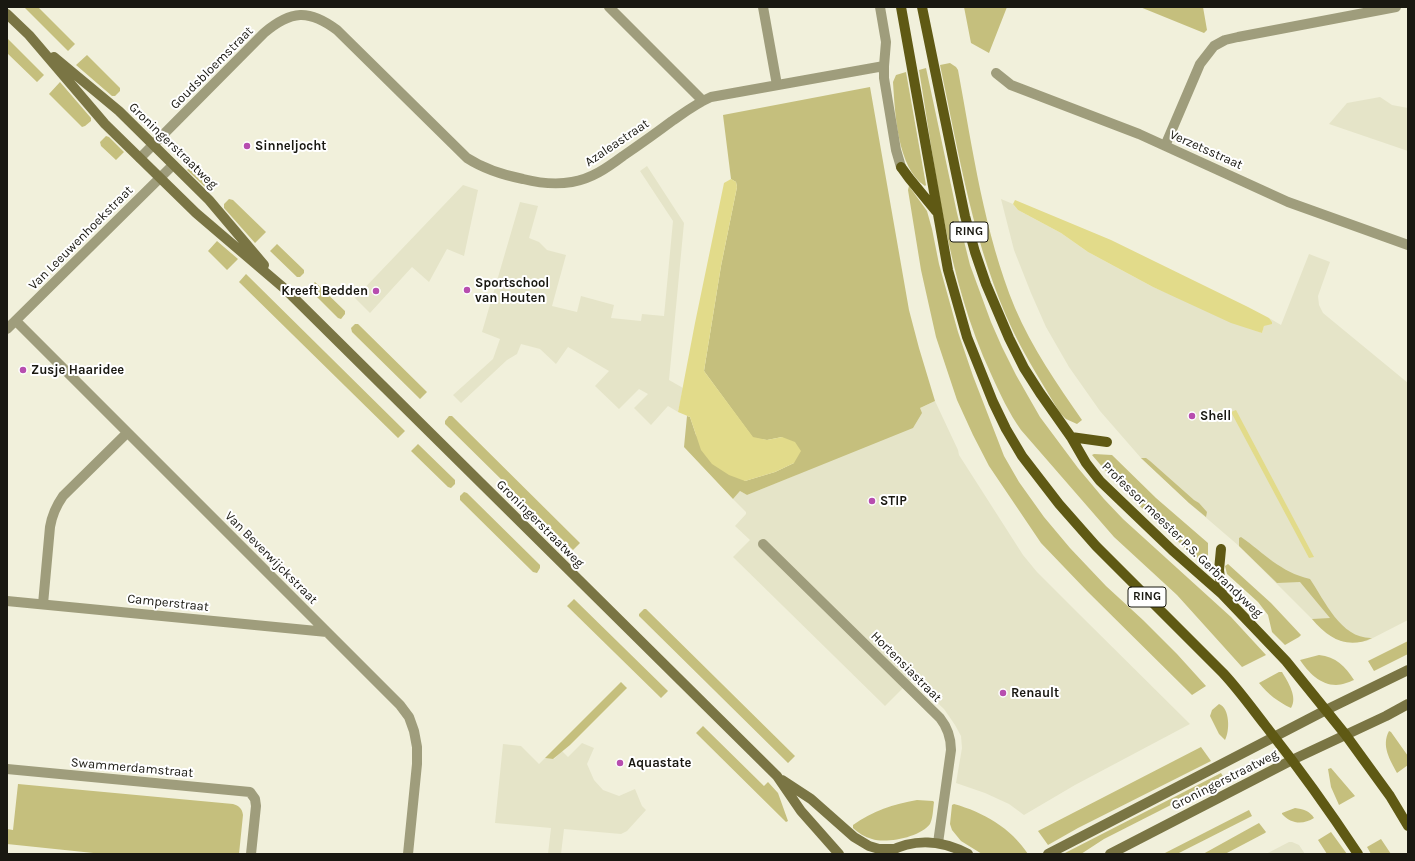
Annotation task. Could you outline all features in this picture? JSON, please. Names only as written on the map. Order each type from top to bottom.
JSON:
[{"type":"main road","name":"RING","points":[[901,7],[948,270],[967,337],[993,402],[1006,428],[1022,456],[1059,504],[1096,546],[1223,673],[1292,760]]},
{"type":"main road","name":"Professor meester P.S. Gerbrandyweg","points":[[922,7],[965,216],[986,284],[1009,338],[1024,368],[1071,437],[1086,463],[1100,481],[1172,550],[1222,594],[1286,661],[1346,734]]},
{"type":"main road","name":"Groningerstraatweg","points":[[7,14],[29,35],[119,111],[209,200],[285,289]]},
{"type":"main road","name":"Groningerstraatweg","points":[[29,35],[105,124],[196,213],[285,289],[777,776],[801,810],[839,854]]},
{"type":"main road","points":[[901,167],[908,178],[937,212]]},
{"type":"main road","points":[[1071,437],[1107,442]]},
{"type":"main road","points":[[1221,549],[1219,570],[1222,594]]},
{"type":"main road","name":"Groningerstraatweg","points":[[1048,854],[1326,710],[1408,670]]},
{"type":"main road","points":[[1292,760],[1386,716],[1408,704]]},
{"type":"main road","name":"RING","points":[[1346,734],[1390,796],[1408,826]]},
{"type":"main road","name":"Groningerstraatweg","points":[[1110,854],[1292,760],[1358,854]]},
{"type":"main road","name":"Groningerstraatweg","points":[[777,776],[811,799],[854,837],[869,846],[879,849],[893,849]]},
{"type":"main road","points":[[883,854],[893,849],[917,842],[938,843],[956,848],[968,854]]},
{"type":"street","points":[[609,7],[703,101]]},
{"type":"street","points":[[763,7],[776,85]]},
{"type":"street","points":[[880,7],[886,42],[884,78],[896,150],[901,167]]},
{"type":"street","points":[[1165,146],[1200,64],[1214,46],[1225,40],[1238,37],[1396,7]]},
{"type":"street","name":"Azaleastraat","points":[[304,10],[337,30],[467,158],[492,171],[536,182],[561,184],[582,180],[591,176],[605,169],[703,101],[721,95],[884,66]]},
{"type":"street","name":"Goudsbloemstraat","points":[[140,158],[274,25],[304,10]]},
{"type":"street","name":"Verzetsstraat","points":[[996,73],[1011,84],[1139,134],[1288,202],[1408,245]]},
{"type":"street","name":"Van Leeuwenhoekstraat","points":[[7,329],[173,165]]},
{"type":"street","name":"Van Beverwijckstraat","points":[[16,321],[400,705],[409,718],[414,731],[417,747],[417,764],[408,854]]},
{"type":"street","points":[[43,604],[50,527],[56,507],[63,496],[127,433]]},
{"type":"street","name":"Hortensiastraat","points":[[763,544],[940,718],[948,729],[952,750],[938,843]]},
{"type":"street","name":"Camperstraat","points":[[7,601],[327,632]]},
{"type":"street","name":"Swammerdamstraat","points":[[7,769],[250,792],[253,794],[256,806],[251,854]]},
{"type":"shaded area","points":[[24,7],[38,7],[75,44],[68,51]]},
{"type":"shaded area","points":[[964,7],[1007,7],[989,53],[971,43]]},
{"type":"shaded area","points":[[1140,7],[1203,7],[1207,30],[1204,33]]},
{"type":"shaded area","points":[[7,38],[44,75],[37,82],[7,53]]},
{"type":"shaded area","points":[[87,55],[120,88],[120,91],[115,96],[112,96],[76,65]]},
{"type":"shaded area","points":[[950,63],[958,70],[980,191],[1004,279],[1015,308],[1037,352],[1082,420],[1077,424],[1066,419],[1060,413],[1030,363],[1013,331],[999,299],[978,234],[961,167],[940,65]]},
{"type":"shaded area","points":[[926,68],[957,213],[970,265],[1002,347],[1040,417],[1078,468],[1104,499],[1123,519],[1231,617],[1266,655],[1242,667],[1177,595],[1114,537],[1021,430],[1013,417],[994,381],[976,338],[953,263],[938,186],[919,70]]},
{"type":"shaded area","points":[[906,72],[925,186],[916,178],[908,166],[899,138],[893,82],[896,75]]},
{"type":"shaded area","points":[[60,82],[91,118],[91,121],[85,126],[82,127],[49,94]]},
{"type":"shaded area","points":[[870,87],[909,310],[935,401],[920,408],[922,413],[913,428],[747,495],[740,491],[733,499],[684,447],[687,416],[690,417],[696,435],[745,481],[775,472],[794,463],[782,437],[767,440],[753,438],[704,371],[721,266],[737,187],[736,182],[731,179],[723,115]]},
{"type":"shaded area","points":[[1380,97],[1392,105],[1408,108],[1408,151],[1329,124],[1347,103]]},
{"type":"shaded area","points":[[106,136],[109,137],[124,152],[116,160],[101,146],[100,142]]},
{"type":"shaded area","points":[[195,162],[213,180],[213,183],[209,188],[206,188],[187,170]]},
{"type":"shaded area","points":[[647,166],[684,223],[669,380],[683,388],[678,412],[668,406],[651,425],[634,408],[648,394],[639,389],[619,409],[595,386],[609,371],[568,347],[556,364],[540,349],[521,344],[517,354],[507,360],[461,403],[453,395],[493,359],[500,339],[482,332],[520,202],[538,206],[529,238],[539,242],[547,250],[566,255],[552,306],[577,312],[581,296],[614,305],[611,318],[641,321],[642,314],[664,316],[673,221],[640,171]]},
{"type":"shaded area","points":[[731,179],[736,182],[737,187],[721,266],[704,371],[753,437],[767,440],[782,437],[795,442],[801,451],[794,463],[775,472],[745,481],[729,475],[712,464],[701,450],[690,417],[678,412],[724,183]]},
{"type":"shaded area","points":[[463,185],[478,190],[464,256],[447,249],[429,282],[412,267],[370,313],[355,298]]},
{"type":"shaded area","points":[[909,186],[927,211],[939,264],[958,332],[973,376],[1004,456],[1019,482],[1044,517],[1070,548],[1106,586],[1177,654],[1206,686],[1192,695],[1041,543],[989,466],[957,400],[936,337],[921,270],[908,190]]},
{"type":"shaded area","points":[[229,199],[233,200],[266,232],[255,243],[224,208],[224,204]]},
{"type":"shaded area","points":[[1001,199],[1013,204],[1018,210],[1061,233],[1088,252],[1153,287],[1262,333],[1264,326],[1272,322],[1269,318],[1281,325],[1309,254],[1330,262],[1318,296],[1319,305],[1323,313],[1408,383],[1408,620],[1367,641],[1344,642],[1327,634],[1239,546],[1189,503],[1141,458],[1100,411],[1069,367],[1046,327],[1014,250]]},
{"type":"shaded area","points":[[1015,200],[1111,240],[1248,307],[1269,318],[1272,324],[1264,326],[1262,333],[1231,323],[1153,287],[1088,252],[1061,233],[1018,210],[1013,204]]},
{"type":"shaded area","points":[[217,241],[238,259],[227,270],[208,251]]},
{"type":"shaded area","points":[[277,244],[304,270],[304,273],[300,277],[297,277],[270,251]]},
{"type":"shaded area","points":[[246,274],[405,431],[398,438],[239,282]]},
{"type":"shaded area","points":[[315,282],[345,311],[345,314],[341,319],[338,318],[310,290],[310,287]]},
{"type":"shaded area","points":[[355,324],[358,324],[427,392],[420,399],[352,332],[351,328]]},
{"type":"shaded area","points":[[935,401],[959,455],[1023,555],[1037,572],[1190,724],[1075,785],[1024,815],[1009,804],[985,793],[956,783],[962,748],[961,736],[944,709],[912,679],[885,706],[733,557],[750,540],[735,526],[746,514],[746,512],[733,499],[740,491],[747,495],[796,475]]},
{"type":"shaded area","points":[[1236,410],[1314,557],[1309,558],[1231,412]]},
{"type":"shaded area","points":[[449,416],[452,416],[580,543],[573,550],[445,424],[445,421]]},
{"type":"shaded area","points":[[418,444],[455,480],[455,484],[451,488],[448,487],[411,451]]},
{"type":"shaded area","points":[[1092,455],[1112,455],[1156,498],[1208,543],[1208,564],[1205,565],[1175,539],[1118,485]]},
{"type":"shaded area","points":[[1141,458],[1146,458],[1150,461],[1199,503],[1207,512],[1206,517],[1189,503]]},
{"type":"shaded area","points":[[464,492],[467,493],[540,565],[537,573],[533,572],[460,500],[460,496]]},
{"type":"shaded area","points":[[1241,537],[1281,567],[1299,576],[1310,579],[1328,608],[1343,626],[1361,637],[1372,638],[1354,643],[1331,637],[1312,619],[1330,618],[1300,582],[1277,583],[1239,546],[1239,538]]},
{"type":"shaded area","points":[[1228,564],[1271,603],[1301,635],[1299,637],[1285,645],[1272,632],[1268,615],[1258,602],[1227,574],[1225,566]]},
{"type":"shaded area","points":[[574,599],[668,691],[661,698],[567,606]]},
{"type":"shaded area","points":[[644,609],[646,609],[795,756],[788,763],[639,616]]},
{"type":"shaded area","points":[[1408,641],[1408,654],[1374,671],[1368,661]]},
{"type":"shaded area","points":[[1319,655],[1325,656],[1340,663],[1354,680],[1336,685],[1325,683],[1315,677],[1300,660]]},
{"type":"shaded area","points":[[1279,672],[1282,672],[1293,694],[1293,704],[1291,708],[1266,691],[1259,683]]},
{"type":"shaded area","points":[[621,682],[627,688],[570,745],[553,759],[545,758]]},
{"type":"shaded area","points":[[1219,704],[1223,706],[1228,720],[1228,731],[1225,740],[1219,734],[1210,716],[1212,710]]},
{"type":"shaded area","points":[[703,726],[764,786],[768,782],[778,793],[788,821],[786,822],[696,733]]},
{"type":"shaded area","points":[[1389,731],[1408,756],[1408,765],[1397,773],[1387,753],[1386,742]]},
{"type":"shaded area","points":[[582,743],[594,748],[587,764],[594,780],[603,790],[619,796],[635,789],[642,806],[646,810],[627,831],[621,834],[564,829],[561,854],[548,854],[551,828],[495,823],[503,744],[521,746],[539,764],[545,758],[554,759],[562,751],[568,757]]},
{"type":"shaded area","points":[[1201,747],[1211,761],[1078,828],[1048,845],[1038,831]]},
{"type":"shaded area","points":[[1331,768],[1355,796],[1339,805],[1331,787],[1328,769]]},
{"type":"shaded area","points":[[1221,773],[1224,778],[1104,839],[1081,854],[1063,854]]},
{"type":"shaded area","points":[[18,784],[233,804],[240,808],[243,815],[239,854],[103,854],[7,844],[7,829],[13,830]]},
{"type":"shaded area","points":[[917,800],[934,802],[930,824],[919,833],[886,841],[864,836],[853,828],[853,825],[876,812],[891,806]]},
{"type":"shaded area","points":[[954,804],[986,816],[996,822],[1013,836],[1028,854],[982,854],[961,841],[952,830],[950,824],[952,805]]},
{"type":"shaded area","points":[[1295,808],[1306,811],[1314,818],[1306,822],[1293,822],[1282,814]]},
{"type":"shaded area","points":[[1249,810],[1252,816],[1177,854],[1163,854]]},
{"type":"shaded area","points":[[1259,823],[1266,832],[1265,833],[1225,854],[1203,854]]},
{"type":"shaded area","points":[[1331,832],[1347,854],[1327,854],[1318,840]]},
{"type":"shaded area","points":[[1381,839],[1391,854],[1371,854],[1367,847]]},
{"type":"shaded area","points":[[1289,842],[1299,845],[1305,854],[1266,854]]},
{"type":"place","name":"Sinneljocht","points":[[247,146]]},
{"type":"place","name":"Sportschool van Houten","points":[[467,290]]},
{"type":"place","name":"Kreeft Bedden","points":[[376,291]]},
{"type":"place","name":"Zusje Haaridee","points":[[23,370]]},
{"type":"place","name":"Shell","points":[[1192,416]]},
{"type":"place","name":"STIP","points":[[872,501]]},
{"type":"place","name":"Renault","points":[[1003,693]]},
{"type":"place","name":"Aquastate","points":[[620,763]]}]
